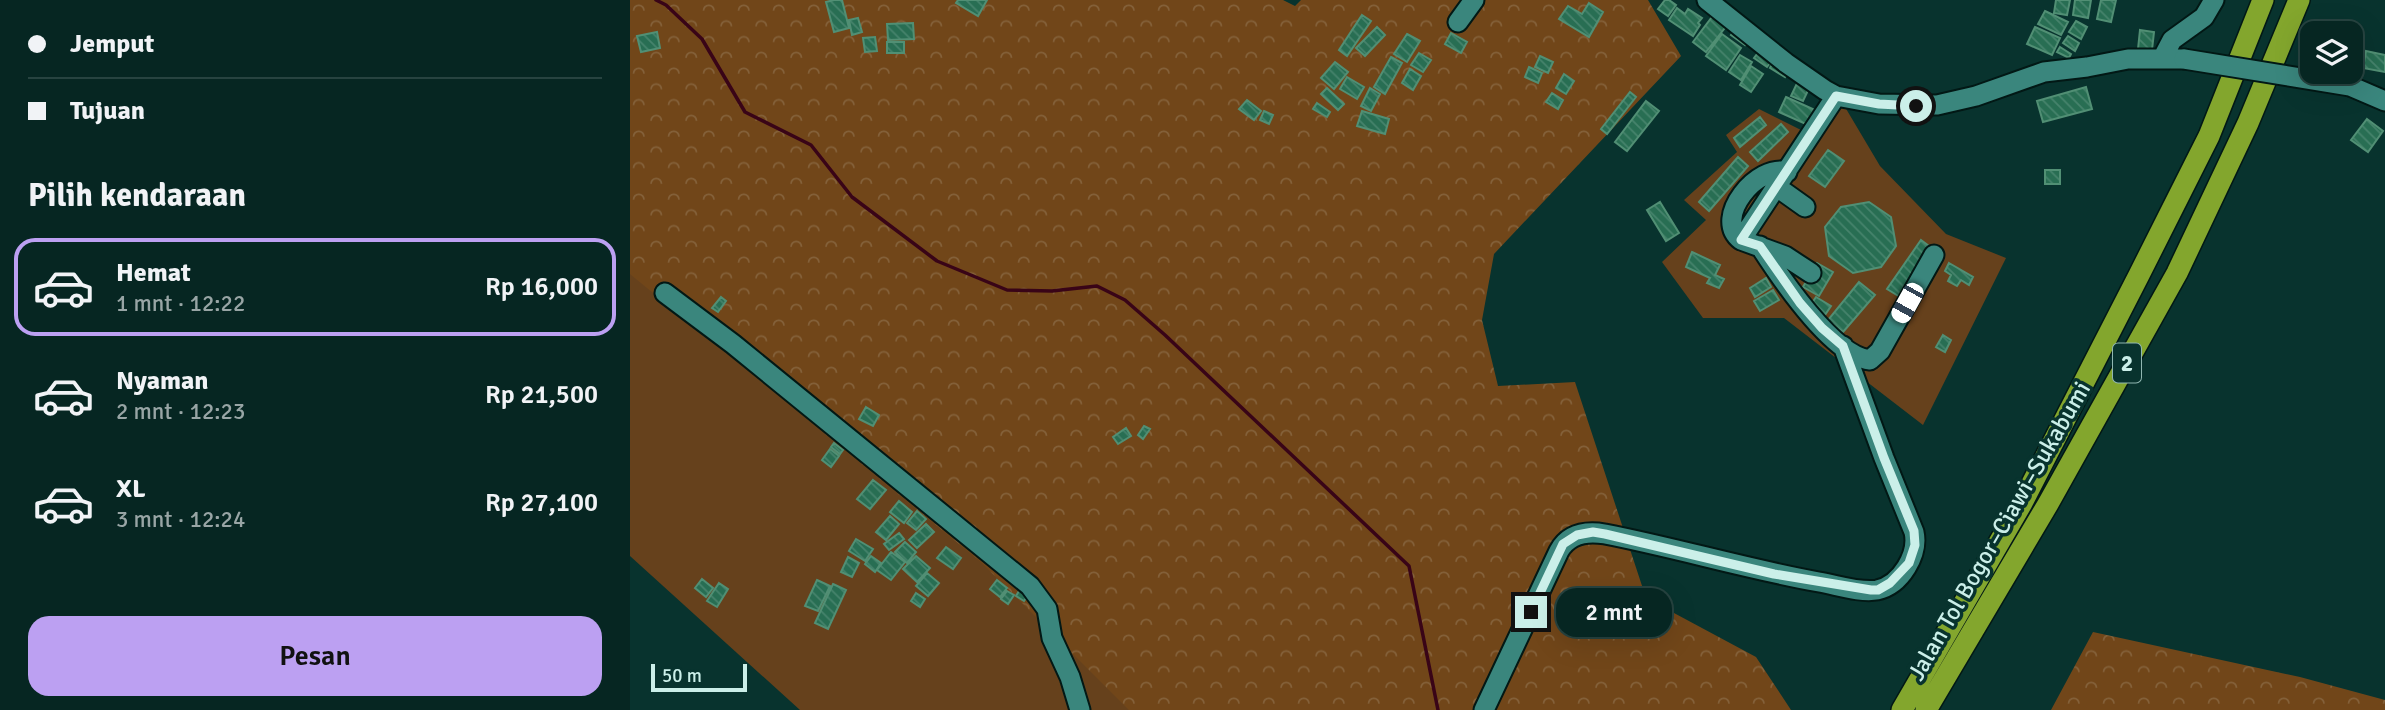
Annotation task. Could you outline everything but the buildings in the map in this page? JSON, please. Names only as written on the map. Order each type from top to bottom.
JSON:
[{"type":"highway","name":"Jalan Tol Bogor–Ciawi–Sukabumi","points":[[1902,710],[2022,503],[2209,136],[2263,0]]},
{"type":"highway","name":"Jalan Tol Bogor–Ciawi–Sukabumi","points":[[1926,710],[2048,504],[2177,273],[2248,123],[2298,0]]},
{"type":"street","points":[[1458,22],[1474,0]]},
{"type":"street","points":[[1707,0],[1786,64],[1836,96],[1879,104],[1928,106],[1976,96],[2044,72],[2128,59],[2184,59],[2350,86],[2384,100]]},
{"type":"street","points":[[2162,60],[2172,40],[2204,17],[2214,0]]},
{"type":"street","points":[[1750,243],[1782,179],[1836,96]]},
{"type":"street","points":[[1782,179],[1805,207]]},
{"type":"street","points":[[1750,243],[1794,261],[1811,274]]},
{"type":"street","points":[[1750,243],[1822,328],[1862,359],[1870,360],[1877,356],[1934,255]]},
{"type":"street","points":[[665,293],[733,344],[1030,586],[1047,609],[1052,638],[1070,677],[1080,710]]},
{"type":"street","points":[[1484,710],[1559,551],[1566,540],[1577,535],[1593,532],[1616,536],[1774,574],[1861,589],[1878,590],[1896,579],[1912,557],[1914,531],[1843,346]]},
{"type":"shaded area","points":[[1828,103],[1845,107],[1880,166],[1946,234],[2006,258],[1923,425],[1784,318],[1703,318],[1662,262],[1706,220],[1684,200],[1737,152],[1726,135],[1759,109],[1807,133]]},
{"type":"shaded area","points":[[630,209],[1152,710],[800,710],[630,556]]},
{"type":"green space","points":[[630,0],[1283,0],[1295,6],[1301,0],[1648,0],[1681,56],[1494,254],[1482,320],[1498,386],[1575,382],[1646,598],[1756,657],[1791,710],[1129,710],[981,562],[630,274]]},
{"type":"green space","points":[[2093,632],[2300,677],[2385,700],[2385,710],[2051,710]]},
{"type":"waterway","points":[[656,0],[666,5],[702,39],[745,112],[811,145],[852,197],[937,261],[1007,290],[1052,291],[1097,286],[1125,300],[1165,335],[1409,566],[1438,710]]},
{"type":"route","points":[[1531,612],[1563,544],[1577,535],[1593,532],[1774,574],[1871,590],[1878,590],[1896,579],[1909,563],[1915,545],[1914,531],[1843,346],[1822,328],[1800,303],[1760,246],[1741,240],[1836,96],[1879,104],[1916,106]]}]
